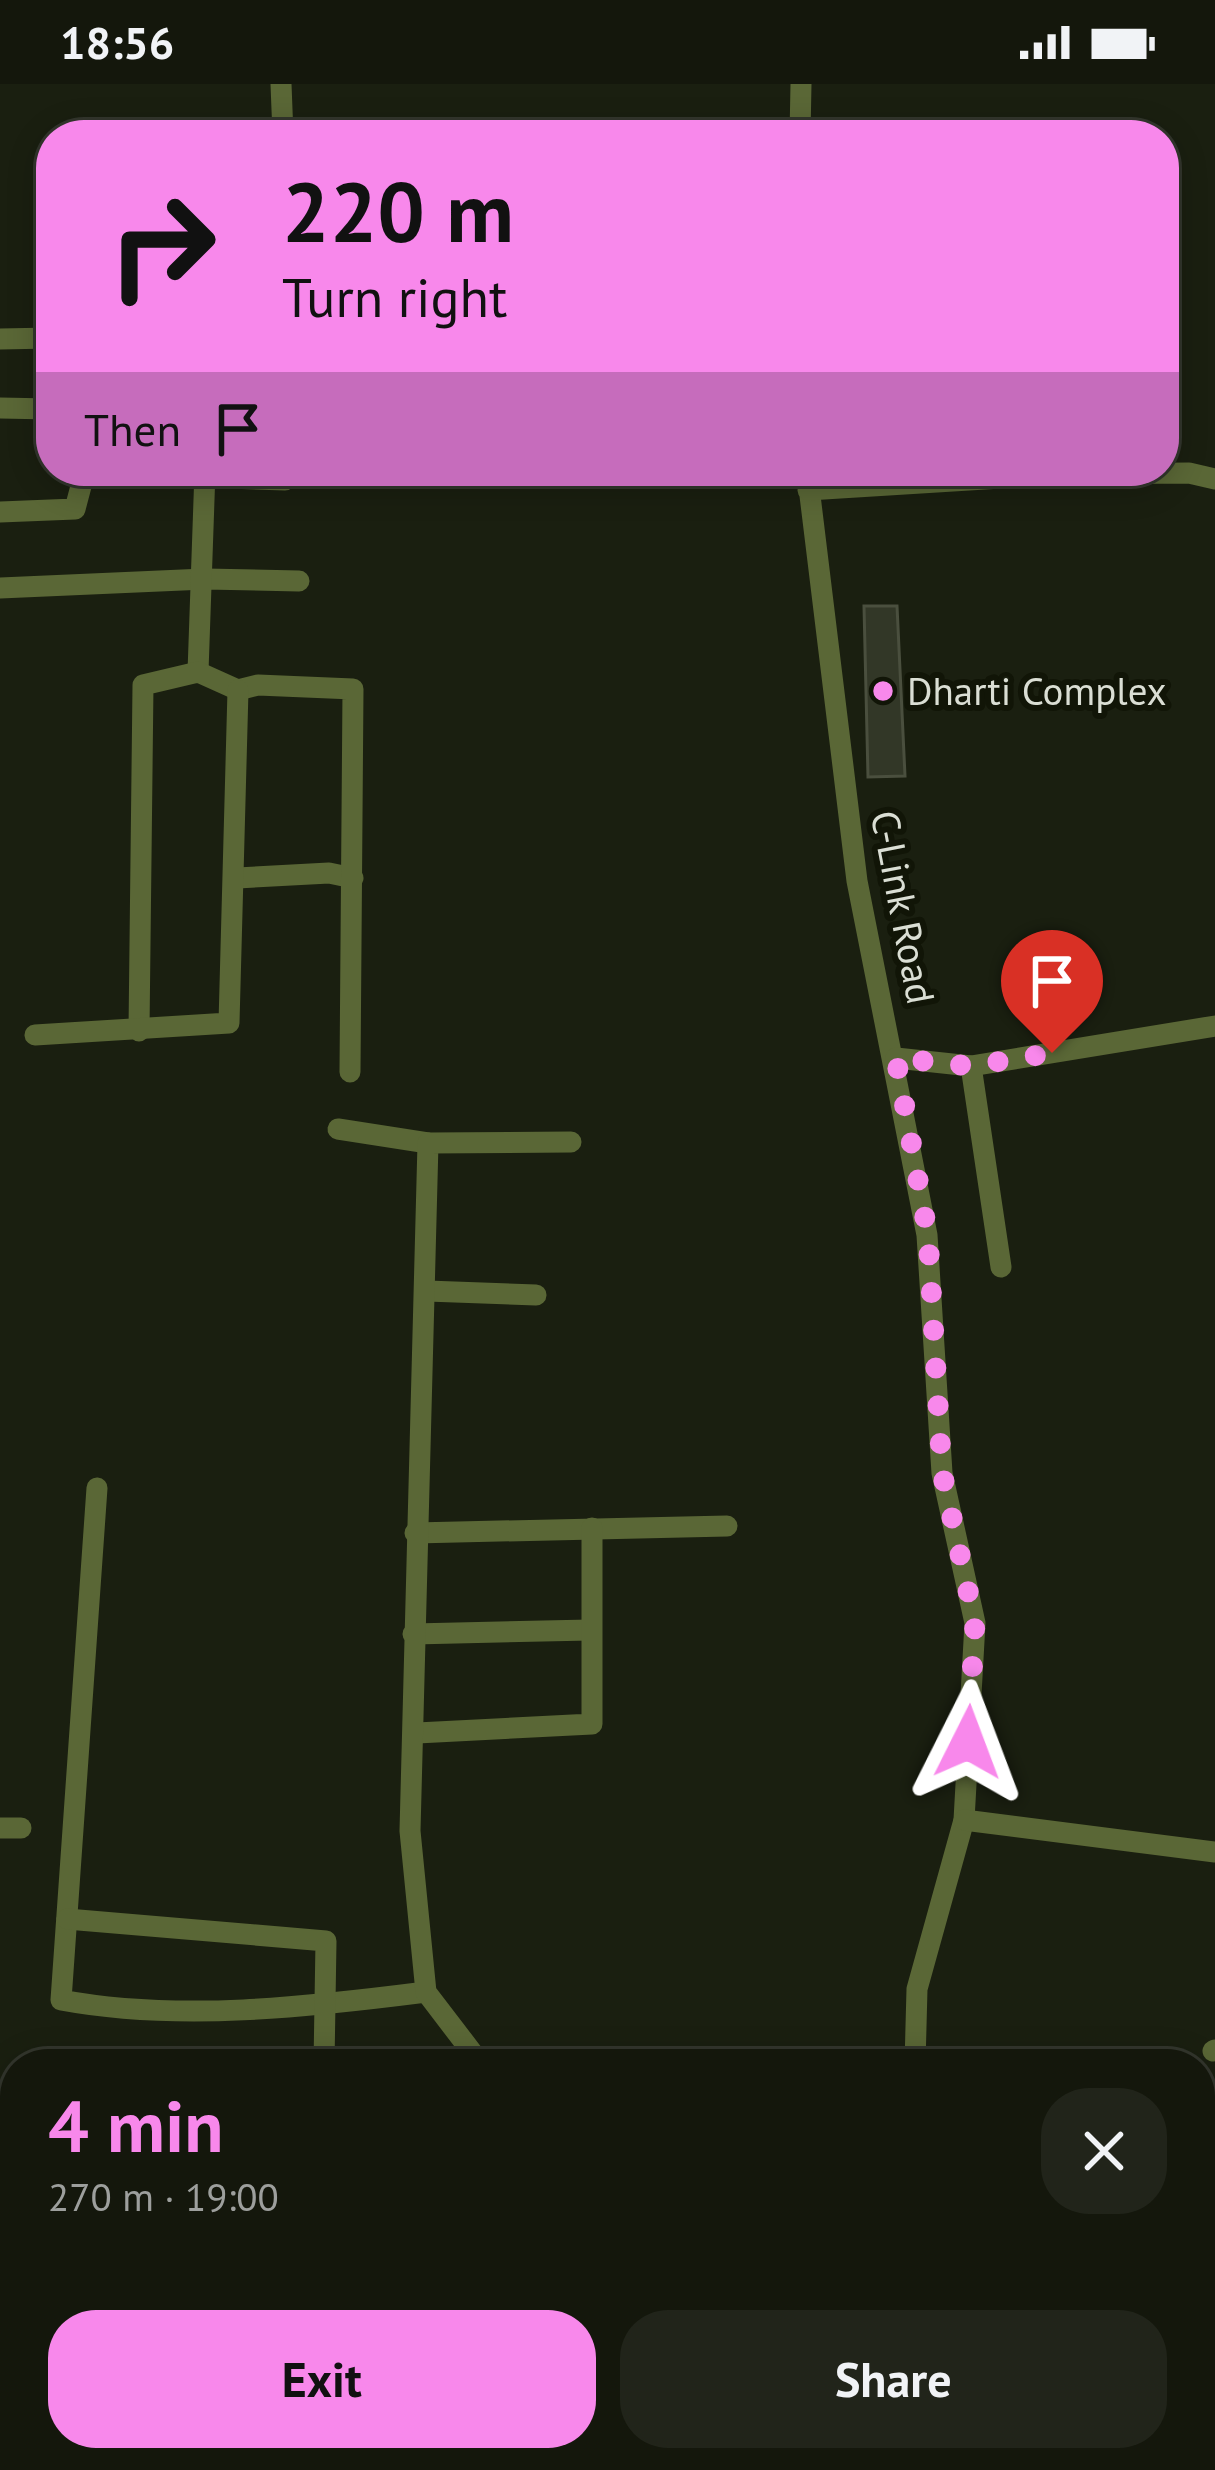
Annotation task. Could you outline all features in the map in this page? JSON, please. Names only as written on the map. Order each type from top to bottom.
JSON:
[{"type":"street","points":[[281,84],[282,120]]},
{"type":"street","points":[[800,120],[801,84]]},
{"type":"street","points":[[0,340],[36,339]]},
{"type":"street","points":[[0,408],[36,409]]},
{"type":"street","points":[[1179,473],[1215,479]]},
{"type":"street","points":[[0,512],[75,509],[81,486]]},
{"type":"street","points":[[198,672],[205,486]]},
{"type":"street","name":"C-Link Road","points":[[809,486],[856,881],[896,1058],[928,1235],[942,1472],[975,1623],[964,1820],[917,1989],[915,2049]]},
{"type":"street","points":[[0,588],[205,579],[298,581]]},
{"type":"street","points":[[139,1031],[142,685],[198,672],[238,690],[258,685],[353,689],[350,1072]]},
{"type":"street","points":[[35,1035],[229,1023],[238,690]]},
{"type":"street","points":[[236,878],[329,873],[353,878]]},
{"type":"street","points":[[896,1058],[971,1066],[1215,1026]]},
{"type":"street","points":[[971,1066],[1001,1267]]},
{"type":"street","points":[[338,1129],[428,1143],[571,1142]]},
{"type":"street","points":[[428,1143],[413,1634],[417,1732],[410,1831],[426,1992],[470,2049]]},
{"type":"street","points":[[427,1291],[536,1295]]},
{"type":"street","points":[[97,1488],[61,2000],[112,2010],[324,2005],[426,1992]]},
{"type":"street","points":[[415,1533],[728,1526]]},
{"type":"street","points":[[417,1732],[592,1724],[592,1528]]},
{"type":"street","points":[[413,1634],[590,1630]]},
{"type":"street","points":[[964,1820],[1215,1852]]},
{"type":"street","points":[[67,1919],[326,1941],[324,2049]]},
{"type":"building","name":"Dharti Complex","points":[[864,606],[897,606],[905,776],[868,777]]},
{"type":"place","name":"Dharti Complex","points":[[883,691]]},
{"type":"route","points":[[968,1742],[975,1623],[942,1472],[928,1235],[896,1058],[971,1066],[1052,1053]]}]
